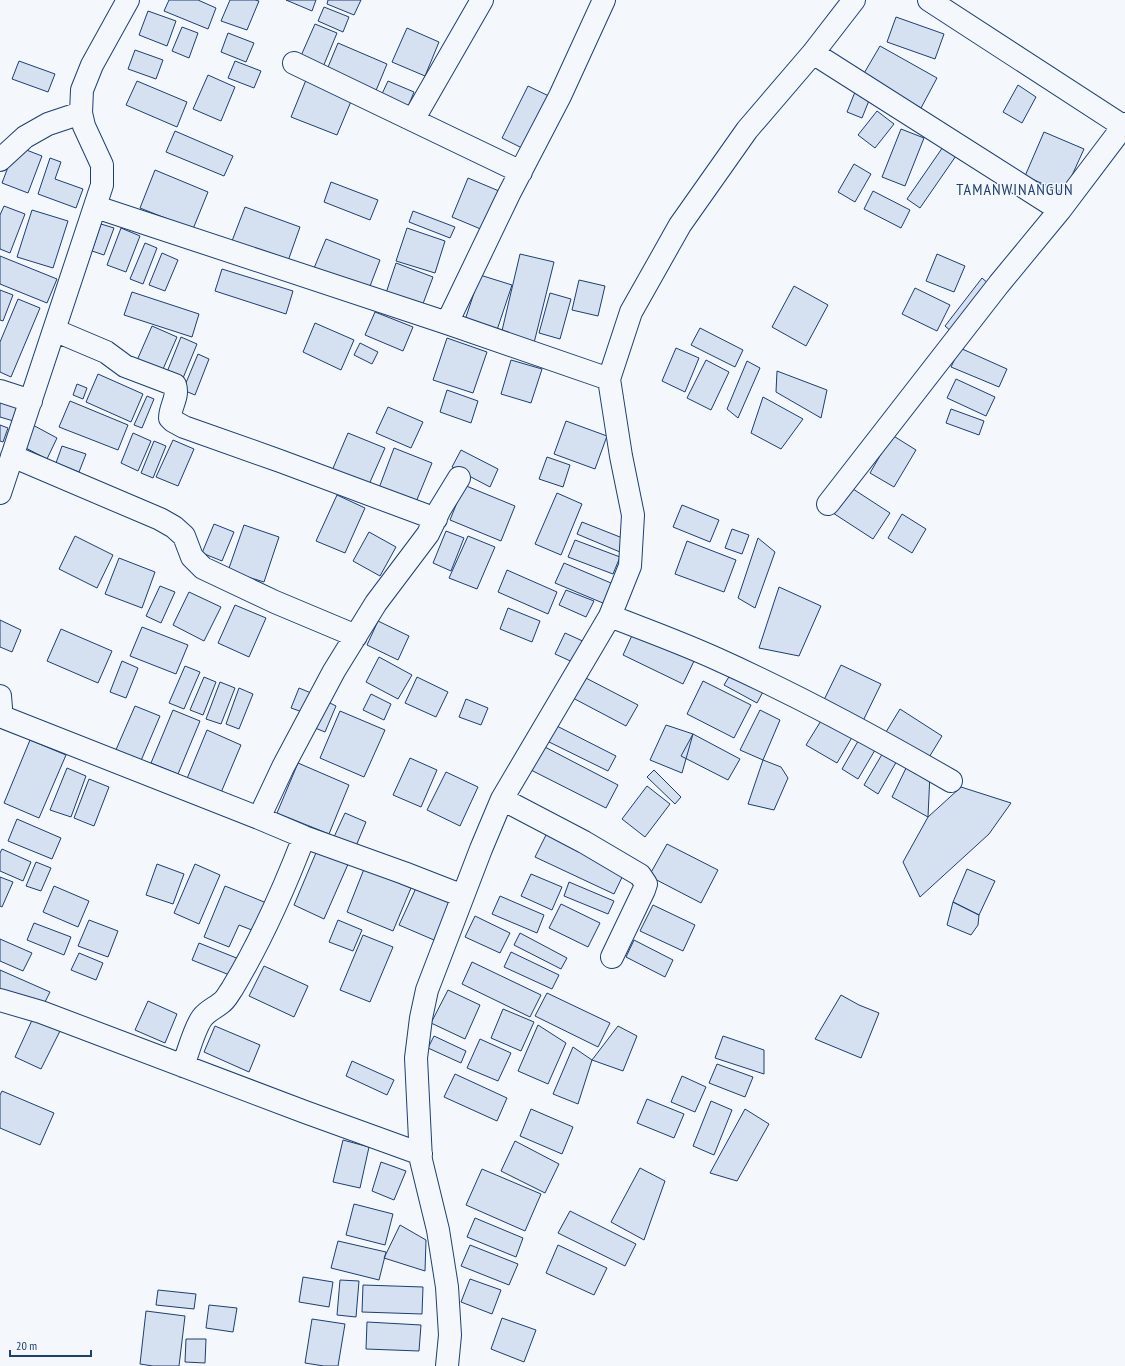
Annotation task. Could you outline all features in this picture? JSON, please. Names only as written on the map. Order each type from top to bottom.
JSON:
[{"type":"street","points":[[0,493],[96,207],[102,185],[102,165],[84,126],[81,113],[82,90],[92,65],[128,0]]},
{"type":"street","points":[[414,120],[482,0]]},
{"type":"street","points":[[447,323],[560,96],[604,0]]},
{"type":"street","points":[[447,1366],[450,1335],[447,1287],[438,1230],[421,1160],[416,1058],[421,1018],[427,990],[502,799],[610,616],[630,566],[633,515],[620,456],[609,379],[631,312],[680,225],[747,130],[813,53],[854,0]]},
{"type":"street","points":[[828,504],[999,284],[1060,210],[1124,125],[929,0]]},
{"type":"street","points":[[813,53],[1060,210]]},
{"type":"street","points":[[294,63],[521,172]]},
{"type":"street","points":[[0,160],[25,137],[48,124],[81,113]]},
{"type":"street","points":[[96,207],[447,323],[609,379]]},
{"type":"street","points":[[54,330],[106,352],[125,366],[175,385],[175,400],[170,412],[170,418],[184,427],[436,519]]},
{"type":"street","points":[[0,391],[31,401]]},
{"type":"street","points":[[12,456],[160,519],[174,527],[184,536],[192,557],[203,568],[275,602],[356,636]]},
{"type":"street","points":[[259,818],[307,720],[334,671],[376,603],[423,541],[459,478]]},
{"type":"street","points":[[610,616],[716,658],[799,698],[951,781]]},
{"type":"street","points":[[0,696],[0,711]]},
{"type":"street","points":[[0,716],[304,837],[404,872],[463,896]]},
{"type":"street","points":[[502,799],[584,842],[640,875],[644,879],[646,884],[644,890],[612,957]]},
{"type":"street","points":[[184,1066],[202,1018],[223,1002],[232,989],[258,940],[288,879],[304,837]]},
{"type":"street","points":[[0,1000],[41,1012],[421,1154]]},
{"type":"building","points":[[169,0],[198,0],[216,8],[208,29],[164,11]]},
{"type":"building","points":[[230,0],[259,1],[247,30],[221,21]]},
{"type":"building","points":[[286,0],[316,0],[312,11]]},
{"type":"building","points":[[328,0],[361,0],[354,15],[327,4]]},
{"type":"building","points":[[324,7],[349,17],[343,32],[318,21]]},
{"type":"building","points":[[148,11],[176,21],[167,46],[139,35]]},
{"type":"building","points":[[896,17],[944,34],[935,59],[887,42]]},
{"type":"building","points":[[315,24],[337,33],[323,67],[300,58]]},
{"type":"building","points":[[182,27],[198,33],[189,58],[172,51]]},
{"type":"building","points":[[407,28],[439,42],[425,76],[392,62]]},
{"type":"building","points":[[228,33],[254,43],[246,62],[221,52]]},
{"type":"building","points":[[338,43],[387,64],[375,93],[326,72]]},
{"type":"building","points":[[880,46],[937,78],[921,108],[863,75]]},
{"type":"building","points":[[135,50],[163,60],[156,79],[128,69]]},
{"type":"building","points":[[19,61],[55,74],[48,92],[12,79]]},
{"type":"building","points":[[235,61],[261,71],[254,88],[228,78]]},
{"type":"building","points":[[208,75],[235,87],[221,121],[193,109]]},
{"type":"building","points":[[306,80],[352,99],[337,135],[291,117]]},
{"type":"building","points":[[137,81],[187,102],[177,127],[126,105]]},
{"type":"building","points":[[388,81],[414,92],[408,107],[381,96]]},
{"type":"building","points":[[1018,85],[1036,97],[1022,123],[1003,112]]},
{"type":"building","points":[[528,86],[553,98],[528,151],[502,138]]},
{"type":"building","points":[[855,92],[870,98],[862,118],[847,112]]},
{"type":"building","points":[[877,111],[894,124],[875,148],[858,135]]},
{"type":"building","points":[[901,129],[924,138],[905,186],[882,177]]},
{"type":"building","points":[[175,131],[233,156],[224,176],[166,152]]},
{"type":"building","points":[[1044,132],[1084,149],[1064,193],[1025,176]]},
{"type":"building","points":[[945,144],[958,153],[920,208],[907,199]]},
{"type":"building","points":[[16,146],[42,156],[28,193],[2,183]]},
{"type":"building","points":[[50,158],[61,162],[55,179],[83,189],[76,208],[38,194]]},
{"type":"building","points":[[854,164],[871,174],[855,202],[838,192]]},
{"type":"building","points":[[155,170],[208,192],[193,229],[140,208]]},
{"type":"building","points":[[468,178],[499,191],[483,230],[452,217]]},
{"type":"building","points":[[331,182],[378,200],[370,220],[324,202]]},
{"type":"building","points":[[873,191],[910,210],[901,228],[864,209]]},
{"type":"building","points":[[4,206],[25,214],[10,253],[0,249],[0,215]]},
{"type":"building","points":[[245,207],[300,227],[288,261],[232,241]]},
{"type":"building","points":[[32,210],[68,221],[53,268],[17,257]]},
{"type":"building","points":[[413,211],[455,227],[450,238],[409,222]]},
{"type":"building","points":[[101,224],[114,228],[104,255],[92,251]]},
{"type":"building","points":[[121,228],[140,236],[126,272],[107,265]]},
{"type":"building","points":[[407,228],[445,241],[435,273],[396,261]]},
{"type":"building","points":[[326,239],[380,260],[367,294],[312,273]]},
{"type":"building","points":[[145,243],[157,248],[143,284],[130,279]]},
{"type":"building","points":[[162,253],[178,260],[165,291],[149,285]]},
{"type":"building","points":[[520,254],[554,262],[534,343],[501,335]]},
{"type":"building","points":[[937,254],[965,266],[954,292],[926,281]]},
{"type":"building","points":[[0,256],[57,279],[47,303],[0,284]]},
{"type":"building","points":[[396,263],[433,277],[421,309],[385,296]]},
{"type":"building","points":[[222,269],[293,291],[286,314],[215,291]]},
{"type":"building","points":[[480,275],[512,285],[496,333],[464,323]]},
{"type":"building","points":[[982,278],[990,285],[953,333],[945,326]]},
{"type":"building","points":[[579,280],[605,286],[598,316],[572,310]]},
{"type":"building","points":[[794,286],[828,305],[806,346],[772,327]]},
{"type":"building","points":[[915,288],[950,305],[937,331],[902,314]]},
{"type":"building","points":[[0,290],[13,295],[3,321],[0,320]]},
{"type":"building","points":[[132,292],[199,314],[192,337],[124,315]]},
{"type":"building","points":[[550,293],[571,299],[560,339],[539,333]]},
{"type":"building","points":[[18,299],[40,308],[11,377],[0,372],[0,342]]},
{"type":"building","points":[[375,312],[413,327],[403,351],[365,335]]},
{"type":"building","points":[[315,323],[354,340],[341,370],[303,352]]},
{"type":"building","points":[[152,326],[177,337],[160,376],[135,365]]},
{"type":"building","points":[[700,328],[743,350],[735,367],[691,345]]},
{"type":"building","points":[[181,337],[197,344],[181,383],[165,377]]},
{"type":"building","points":[[447,338],[487,352],[473,393],[433,380]]},
{"type":"building","points":[[360,343],[378,352],[372,364],[354,355]]},
{"type":"building","points":[[676,348],[699,358],[685,392],[662,381]]},
{"type":"building","points":[[960,348],[1007,369],[999,387],[951,367]]},
{"type":"building","points":[[198,354],[209,359],[195,395],[183,390]]},
{"type":"building","points":[[511,360],[542,369],[531,403],[501,394]]},
{"type":"building","points":[[706,360],[729,372],[711,410],[687,398]]},
{"type":"building","points":[[747,361],[760,368],[738,418],[727,409]]},
{"type":"building","points":[[777,371],[827,390],[821,418],[776,392]]},
{"type":"building","points":[[98,374],[143,394],[131,422],[86,402]]},
{"type":"building","points":[[956,379],[995,397],[986,416],[947,398]]},
{"type":"building","points":[[77,384],[87,388],[83,399],[73,395]]},
{"type":"building","points":[[447,390],[478,401],[471,423],[440,412]]},
{"type":"building","points":[[147,396],[154,399],[142,428],[134,425]]},
{"type":"building","points":[[763,397],[803,419],[781,449],[751,433]]},
{"type":"building","points":[[1,399],[25,406],[20,423],[0,417]]},
{"type":"building","points":[[70,401],[128,425],[118,450],[59,427]]},
{"type":"building","points":[[388,407],[423,422],[411,448],[376,433]]},
{"type":"building","points":[[951,409],[984,421],[979,435],[946,423]]},
{"type":"building","points":[[566,421],[607,436],[595,469],[554,454]]},
{"type":"building","points":[[31,424],[57,438],[47,459],[20,445]]},
{"type":"building","points":[[0,425],[8,428],[3,442],[0,441]]},
{"type":"building","points":[[133,433],[151,441],[138,471],[121,463]]},
{"type":"building","points":[[348,433],[385,448],[367,489],[331,473]]},
{"type":"building","points":[[892,435],[916,450],[894,487],[870,473]]},
{"type":"building","points":[[173,440],[194,449],[178,486],[156,477]]},
{"type":"building","points":[[154,441],[166,446],[153,478],[141,473]]},
{"type":"building","points":[[62,446],[86,454],[79,472],[56,463]]},
{"type":"building","points":[[394,448],[432,463],[416,502],[379,488]]},
{"type":"building","points":[[461,450],[498,469],[490,487],[452,467]]},
{"type":"building","points":[[547,457],[570,465],[563,487],[539,479]]},
{"type":"building","points":[[464,485],[515,506],[501,541],[450,520]]},
{"type":"building","points":[[850,487],[890,513],[873,539],[833,513]]},
{"type":"building","points":[[557,493],[582,504],[561,555],[535,544]]},
{"type":"building","points":[[337,495],[365,508],[345,553],[316,541]]},
{"type":"building","points":[[682,505],[719,520],[710,542],[673,527]]},
{"type":"building","points":[[902,514],[926,529],[912,553],[888,538]]},
{"type":"building","points":[[582,522],[625,539],[620,552],[577,534]]},
{"type":"building","points":[[214,524],[234,532],[222,561],[202,553]]},
{"type":"building","points":[[244,525],[279,537],[264,582],[228,571]]},
{"type":"building","points":[[732,529],[749,535],[742,554],[725,548]]},
{"type":"building","points":[[446,531],[464,538],[451,571],[433,563]]},
{"type":"building","points":[[369,532],[396,547],[380,576],[353,561]]},
{"type":"building","points":[[75,536],[113,555],[97,588],[59,569]]},
{"type":"building","points":[[468,536],[495,547],[477,589],[449,578]]},
{"type":"building","points":[[758,538],[775,552],[755,608],[738,598]]},
{"type":"building","points":[[575,540],[620,557],[613,574],[568,557]]},
{"type":"building","points":[[687,541],[736,560],[724,592],[675,574]]},
{"type":"building","points":[[119,558],[155,572],[142,608],[105,594]]},
{"type":"building","points":[[564,563],[618,586],[610,606],[555,583]]},
{"type":"building","points":[[507,570],[557,592],[548,614],[498,592]]},
{"type":"building","points":[[160,586],[175,592],[161,623],[146,616]]},
{"type":"building","points":[[779,587],[821,606],[799,656],[759,648]]},
{"type":"building","points":[[566,590],[594,601],[586,617],[559,605]]},
{"type":"building","points":[[189,592],[221,607],[204,641],[173,625]]},
{"type":"building","points":[[235,605],[266,618],[249,657],[218,643]]},
{"type":"building","points":[[508,608],[540,621],[532,642],[500,629]]},
{"type":"building","points":[[0,620],[21,630],[12,652],[0,647]]},
{"type":"building","points":[[378,621],[409,636],[398,660],[367,645]]},
{"type":"building","points":[[142,627],[188,645],[176,674],[130,656]]},
{"type":"building","points":[[61,629],[112,651],[98,683],[47,661]]},
{"type":"building","points":[[634,631],[695,659],[683,684],[623,655]]},
{"type":"building","points":[[565,633],[587,643],[577,664],[555,654]]},
{"type":"building","points":[[379,657],[412,675],[398,699],[366,682]]},
{"type":"building","points":[[122,661],[138,668],[126,698],[110,692]]},
{"type":"building","points":[[841,665],[881,684],[861,725],[821,706]]},
{"type":"building","points":[[185,666],[200,672],[184,709],[169,703]]},
{"type":"building","points":[[733,670],[765,688],[757,703],[724,685]]},
{"type":"building","points":[[582,676],[638,705],[626,726],[571,697]]},
{"type":"building","points":[[204,677],[216,682],[203,715],[190,710]]},
{"type":"building","points":[[417,677],[448,692],[436,717],[405,703]]},
{"type":"building","points":[[703,681],[751,705],[734,738],[687,714]]},
{"type":"building","points":[[220,682],[235,688],[221,724],[206,719]]},
{"type":"building","points":[[239,688],[253,694],[239,729],[226,724]]},
{"type":"building","points":[[299,688],[316,695],[308,714],[291,708]]},
{"type":"building","points":[[371,694],[391,704],[384,720],[363,710]]},
{"type":"building","points":[[466,699],[488,708],[481,725],[459,717]]},
{"type":"building","points":[[326,701],[336,706],[325,732],[315,728]]},
{"type":"building","points":[[135,706],[160,716],[140,763],[115,752]]},
{"type":"building","points":[[900,709],[942,736],[928,759],[886,732]]},
{"type":"building","points":[[173,710],[200,721],[178,774],[151,763]]},
{"type":"building","points":[[760,710],[780,720],[763,760],[740,750]]},
{"type":"building","points":[[340,711],[385,730],[364,777],[320,758]]},
{"type":"building","points":[[824,716],[854,734],[837,763],[806,745]]},
{"type":"building","points":[[551,723],[616,756],[608,771],[543,739]]},
{"type":"building","points":[[666,725],[693,734],[682,773],[650,760]]},
{"type":"building","points":[[207,730],[241,745],[220,795],[186,781]]},
{"type":"building","points":[[693,734],[740,759],[728,780],[681,756]]},
{"type":"building","points":[[861,736],[878,745],[858,779],[842,769]]},
{"type":"building","points":[[30,740],[66,755],[39,818],[4,803]]},
{"type":"building","points":[[541,745],[618,785],[606,808],[529,769]]},
{"type":"building","points":[[884,751],[898,759],[878,794],[864,785]]},
{"type":"building","points":[[410,758],[437,770],[421,807],[393,795]]},
{"type":"building","points":[[763,760],[781,767],[788,778],[774,810],[748,804]]},
{"type":"building","points":[[909,762],[930,773],[928,817],[892,797]]},
{"type":"building","points":[[298,763],[349,785],[329,834],[277,813]]},
{"type":"building","points":[[67,768],[86,776],[71,817],[50,810]]},
{"type":"building","points":[[654,770],[681,797],[675,804],[647,777]]},
{"type":"building","points":[[446,772],[478,787],[460,826],[427,810]]},
{"type":"building","points":[[89,779],[109,787],[94,826],[74,818]]},
{"type":"building","points":[[647,786],[670,804],[645,837],[622,819]]},
{"type":"building","points":[[961,787],[1011,803],[989,834],[920,897],[903,862],[928,817]]},
{"type":"building","points":[[345,813],[366,822],[356,846],[334,837]]},
{"type":"building","points":[[17,819],[61,838],[52,859],[8,841]]},
{"type":"building","points":[[547,833],[625,871],[614,894],[535,857]]},
{"type":"building","points":[[667,844],[718,870],[701,903],[649,876]]},
{"type":"building","points":[[318,848],[349,862],[324,919],[294,905]]},
{"type":"building","points":[[2,849],[31,862],[23,881],[0,871],[0,853]]},
{"type":"building","points":[[36,862],[51,868],[41,891],[26,886]]},
{"type":"building","points":[[157,864],[184,874],[173,904],[146,895]]},
{"type":"building","points":[[195,864],[220,875],[199,924],[174,913]]},
{"type":"building","points":[[364,869],[411,888],[393,931],[347,912]]},
{"type":"building","points":[[967,869],[995,881],[979,915],[953,902]]},
{"type":"building","points":[[531,874],[562,887],[552,910],[521,896]]},
{"type":"building","points":[[0,877],[13,882],[2,907],[0,906]]},
{"type":"building","points":[[569,882],[614,901],[608,914],[564,896]]},
{"type":"building","points":[[54,886],[89,901],[78,927],[43,912]]},
{"type":"building","points":[[225,886],[269,904],[257,932],[239,925],[229,947],[204,937]]},
{"type":"building","points":[[417,886],[451,901],[434,940],[399,925]]},
{"type":"building","points":[[500,896],[544,915],[537,933],[492,914]]},
{"type":"building","points":[[953,902],[979,915],[978,925],[971,935],[947,925]]},
{"type":"building","points":[[561,904],[600,923],[588,947],[549,928]]},
{"type":"building","points":[[653,905],[695,925],[683,951],[640,931]]},
{"type":"building","points":[[475,916],[510,933],[500,953],[465,937]]},
{"type":"building","points":[[89,920],[118,931],[108,957],[78,946]]},
{"type":"building","points":[[338,920],[362,930],[353,951],[329,942]]},
{"type":"building","points":[[34,923],[71,937],[64,955],[27,940]]},
{"type":"building","points":[[520,933],[567,958],[561,969],[514,945]]},
{"type":"building","points":[[363,935],[393,947],[370,1002],[340,990]]},
{"type":"building","points":[[0,939],[32,953],[23,971],[0,961]]},
{"type":"building","points":[[634,940],[673,960],[665,977],[626,957]]},
{"type":"building","points":[[199,943],[239,959],[232,976],[192,960]]},
{"type":"building","points":[[511,952],[559,975],[552,989],[504,967]]},
{"type":"building","points":[[79,953],[103,963],[96,980],[71,970]]},
{"type":"building","points":[[472,962],[541,995],[530,1017],[462,984]]},
{"type":"building","points":[[264,966],[308,986],[294,1017],[249,996]]},
{"type":"building","points":[[0,970],[50,992],[41,1010],[0,992]]},
{"type":"building","points":[[448,990],[480,1005],[465,1039],[431,1023]]},
{"type":"building","points":[[547,993],[610,1023],[598,1047],[535,1016]]},
{"type":"building","points":[[841,995],[859,1005],[879,1013],[861,1058],[815,1039]]},
{"type":"building","points":[[148,1001],[177,1014],[165,1043],[135,1030]]},
{"type":"building","points":[[503,1009],[534,1022],[521,1051],[491,1038]]},
{"type":"building","points":[[33,1018],[60,1031],[41,1069],[15,1057]]},
{"type":"building","points":[[538,1025],[566,1043],[548,1084],[518,1071]]},
{"type":"building","points":[[215,1026],[260,1045],[249,1072],[204,1052]]},
{"type":"building","points":[[618,1026],[637,1036],[623,1071],[592,1060]]},
{"type":"building","points":[[434,1036],[466,1051],[461,1063],[428,1048]]},
{"type":"building","points":[[723,1036],[764,1050],[764,1074],[715,1058]]},
{"type":"building","points":[[480,1039],[511,1053],[498,1081],[467,1068]]},
{"type":"building","points":[[573,1047],[592,1060],[578,1104],[553,1094]]},
{"type":"building","points":[[352,1061],[394,1080],[387,1095],[346,1076]]},
{"type":"building","points":[[717,1064],[753,1077],[745,1097],[709,1083]]},
{"type":"building","points":[[455,1074],[507,1098],[497,1121],[444,1097]]},
{"type":"building","points":[[682,1076],[706,1087],[695,1112],[671,1102]]},
{"type":"building","points":[[2,1091],[54,1113],[40,1145],[0,1128],[0,1095]]},
{"type":"building","points":[[647,1099],[684,1114],[674,1138],[637,1123]]},
{"type":"building","points":[[711,1101],[732,1110],[714,1155],[693,1146]]},
{"type":"building","points":[[531,1109],[573,1127],[562,1154],[520,1136]]},
{"type":"building","points":[[745,1109],[769,1124],[737,1181],[710,1173]]},
{"type":"building","points":[[343,1140],[369,1147],[360,1188],[333,1182]]},
{"type":"building","points":[[515,1141],[559,1164],[545,1193],[501,1171]]},
{"type":"building","points":[[381,1162],[406,1171],[394,1200],[372,1191]]},
{"type":"building","points":[[640,1168],[665,1181],[644,1240],[611,1222]]},
{"type":"building","points":[[482,1169],[541,1194],[525,1231],[466,1205]]},
{"type":"building","points":[[354,1204],[393,1214],[385,1245],[346,1235]]},
{"type":"building","points":[[570,1211],[636,1244],[625,1266],[558,1233]]},
{"type":"building","points":[[475,1218],[523,1238],[516,1257],[467,1237]]},
{"type":"building","points":[[400,1225],[426,1240],[425,1271],[384,1258]]},
{"type":"building","points":[[338,1241],[386,1252],[379,1280],[331,1268]]},
{"type":"building","points":[[470,1245],[518,1264],[509,1285],[461,1266]]},
{"type":"building","points":[[558,1245],[607,1268],[594,1295],[546,1273]]},
{"type":"building","points":[[303,1277],[333,1282],[329,1307],[299,1302]]},
{"type":"building","points":[[470,1279],[501,1290],[492,1314],[461,1302]]},
{"type":"building","points":[[340,1280],[359,1281],[356,1317],[337,1315]]},
{"type":"building","points":[[363,1285],[423,1287],[422,1314],[362,1312]]},
{"type":"building","points":[[158,1290],[196,1294],[194,1309],[156,1305]]},
{"type":"building","points":[[209,1305],[237,1308],[233,1332],[206,1328]]},
{"type":"building","points":[[146,1311],[185,1316],[179,1366],[153,1366],[140,1364]]},
{"type":"building","points":[[502,1318],[536,1330],[524,1362],[491,1349]]},
{"type":"building","points":[[312,1319],[345,1324],[338,1366],[324,1366],[305,1363]]},
{"type":"building","points":[[367,1322],[421,1325],[419,1351],[366,1349]]},
{"type":"building","points":[[186,1339],[206,1339],[205,1363],[185,1362]]},
{"type":"district","name":"TAMANWINANGUN","points":[[1015,189]]}]
